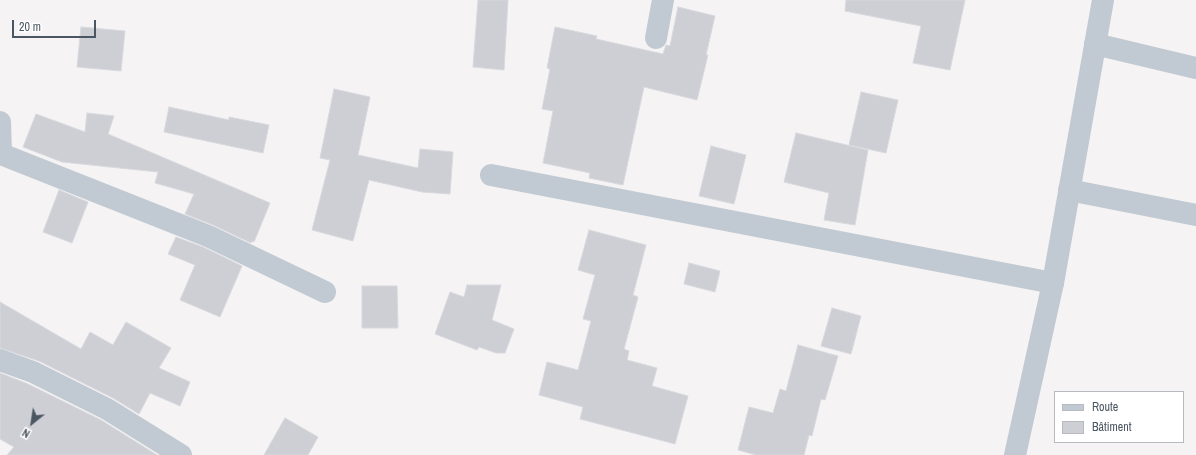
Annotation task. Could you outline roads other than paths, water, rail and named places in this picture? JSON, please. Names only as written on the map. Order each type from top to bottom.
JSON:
[{"type":"street","points":[[656,38],[663,0]]},
{"type":"street","points":[[1015,455],[1053,284],[1103,0]]},
{"type":"street","points":[[1095,44],[1196,68]]},
{"type":"street","points":[[0,122],[1,154],[208,236],[325,292]]},
{"type":"street","points":[[491,175],[1053,284]]},
{"type":"street","points":[[1069,190],[1196,215]]},
{"type":"street","points":[[0,360],[33,372],[107,409],[181,455]]}]
